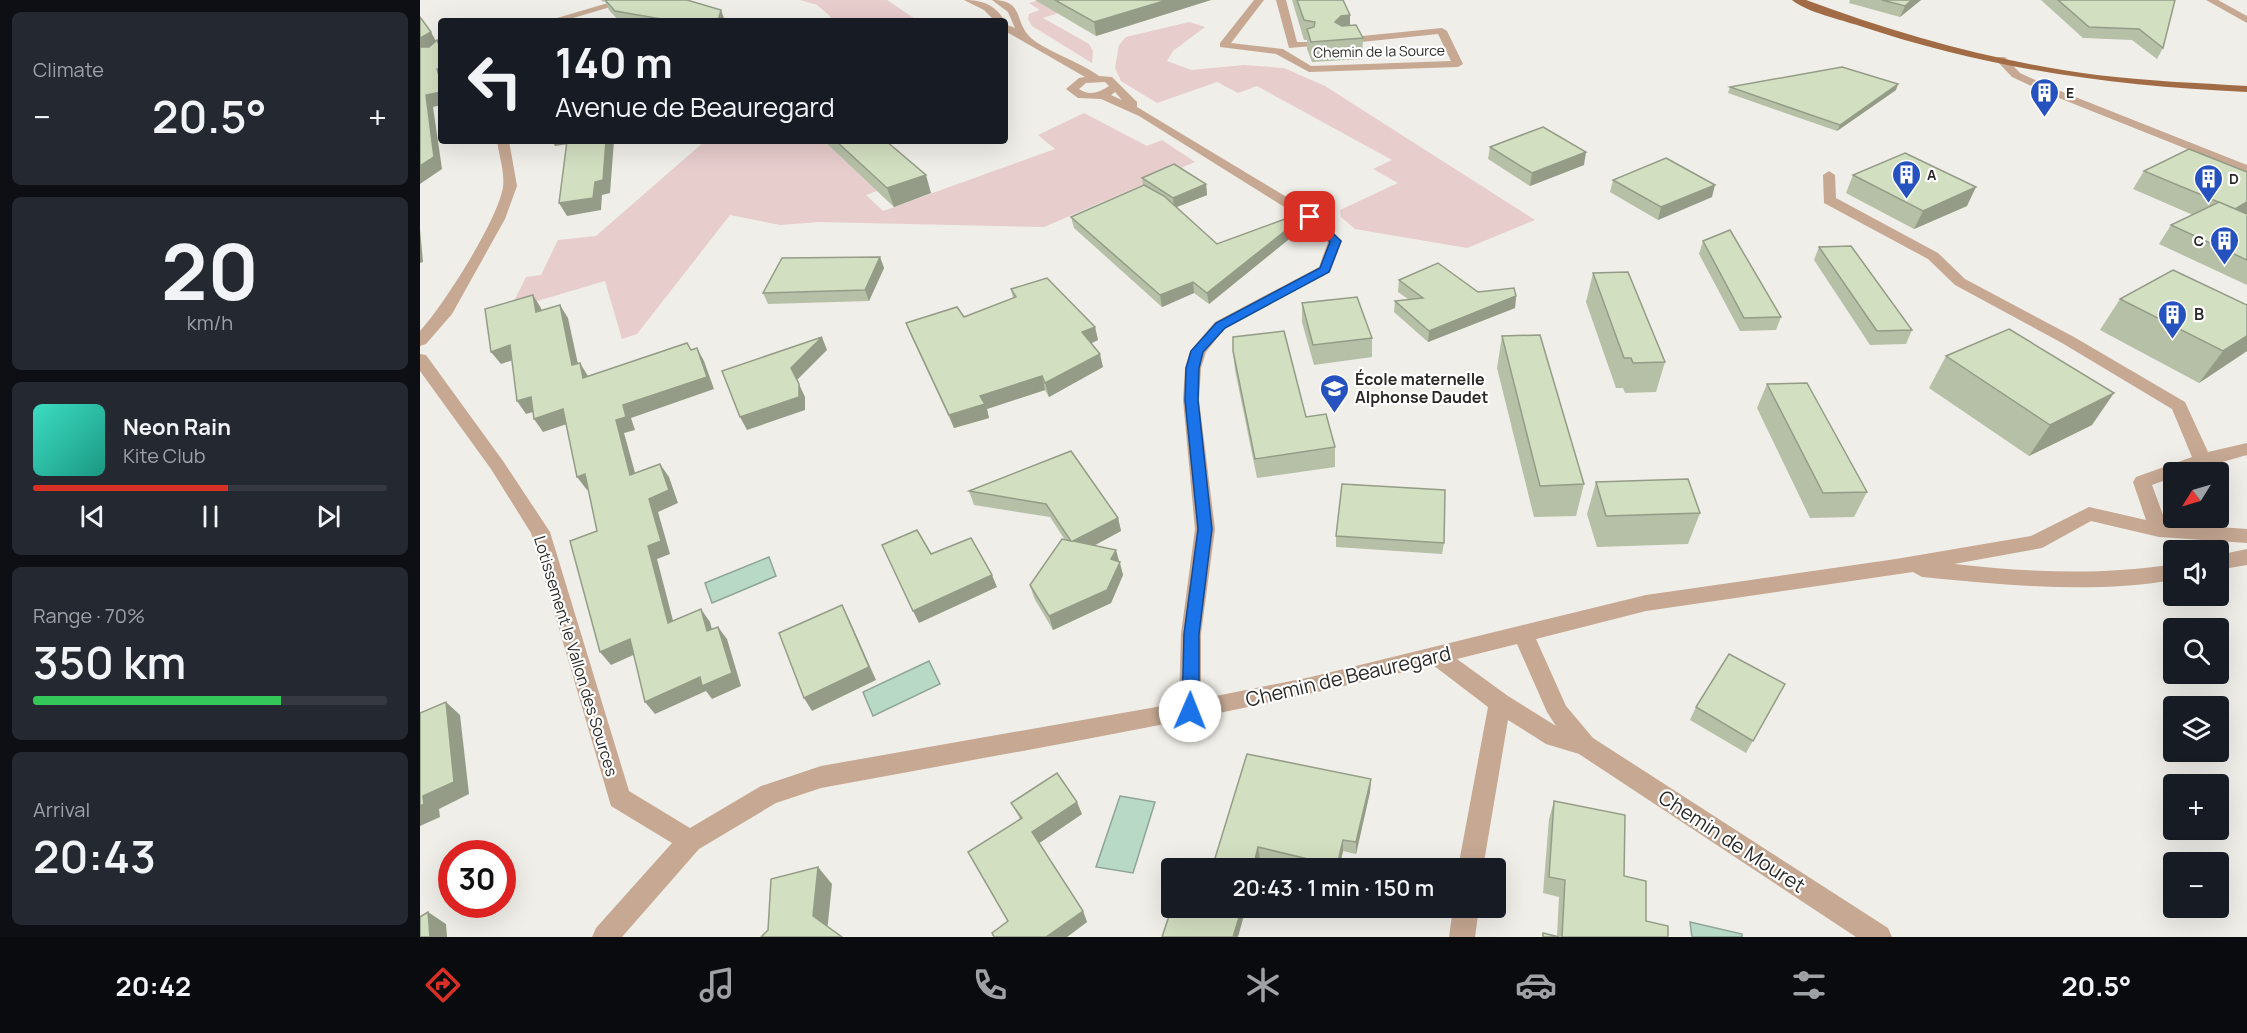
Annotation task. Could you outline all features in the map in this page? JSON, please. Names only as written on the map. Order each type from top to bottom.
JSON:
[{"type":"main road","points":[[1797,0],[1888,32],[2083,76],[2139,84],[2247,89]]},
{"type":"street","points":[[563,18],[629,0]]},
{"type":"street","points":[[969,0],[988,7],[998,18]]},
{"type":"street","points":[[997,0],[1012,10],[1024,37]]},
{"type":"street","name":"Chemin de la Source","points":[[1259,0],[1224,45],[1279,51],[1308,69],[1458,64],[1442,31],[1342,41]]},
{"type":"street","points":[[1281,0],[1293,46],[1309,44]]},
{"type":"street","points":[[2211,0],[2247,20]]},
{"type":"street","points":[[1008,29],[1095,77],[1112,81],[1143,114]]},
{"type":"street","points":[[2001,59],[2016,75],[2046,89],[2247,169]]},
{"type":"street","points":[[1064,61],[1078,82]]},
{"type":"street","points":[[1095,77],[1078,82],[1072,89],[1077,94],[1089,97],[1103,95],[1115,86]]},
{"type":"street","points":[[1103,95],[1143,114],[1310,217],[1335,241],[1325,269],[1221,325],[1197,351],[1192,368],[1191,400],[1205,529],[1191,634],[1190,711]]},
{"type":"street","points":[[420,341],[444,314],[498,219],[510,186],[503,144]]},
{"type":"street","points":[[1829,175],[1829,200],[1933,256],[1960,282],[2068,340],[2179,406],[2202,460]]},
{"type":"street","name":"Lotissement le Vallon des Sources","points":[[420,359],[497,465],[540,532],[619,798],[690,841]]},
{"type":"street","points":[[2159,530],[2142,482],[2202,460],[2247,449]]},
{"type":"street","name":"Chemin de Beauregard","points":[[606,937],[690,841],[769,794],[821,777],[1190,711],[1438,656],[1646,603],[1896,567],[2036,543],[2089,514],[2159,530],[2247,536]]},
{"type":"street","points":[[2229,561],[2247,557]]},
{"type":"street","name":"Chemin de Beauregard","points":[[1896,567],[2052,581],[2163,574]]},
{"type":"street","points":[[1524,634],[1558,712],[1585,745]]},
{"type":"street","points":[[1438,656],[1500,703],[1554,737],[1585,745]]},
{"type":"street","points":[[1472,858],[1500,703]]},
{"type":"street","name":"Chemin de Mouret","points":[[1585,745],[1879,937]]},
{"type":"street","points":[[1462,937],[1465,918]]},
{"type":"shaded area","points":[[800,0],[887,0],[914,18],[830,18],[817,5]]},
{"type":"shaded area","points":[[1040,0],[1070,9],[1043,18],[1089,44],[1093,51],[1092,63],[1032,26],[1028,19],[1029,14],[1040,10],[1029,3]]},
{"type":"shaded area","points":[[1189,22],[1205,27],[1173,51],[1167,61],[1191,70],[1244,65],[1284,68],[1325,86],[1535,220],[1467,248],[1355,229],[1341,217],[1340,210],[1398,183],[1373,169],[1392,160],[1257,86],[1238,93],[1217,82],[1157,103],[1121,81],[1115,68],[1119,45],[1126,37]]},
{"type":"shaded area","points":[[1084,113],[1147,146],[1162,140],[1195,162],[1044,227],[819,222],[780,225],[730,215],[637,334],[622,339],[605,281],[510,309],[526,277],[541,275],[558,240],[596,236],[702,144],[827,144],[877,191],[866,195],[883,211],[1055,149],[1038,135]]},
{"type":"shaded area","points":[[769,557],[776,576],[712,603],[705,583]]},
{"type":"shaded area","points":[[929,661],[940,684],[873,716],[863,692]]},
{"type":"shaded area","points":[[1120,796],[1155,802],[1133,873],[1096,867]]},
{"type":"shaded area","points":[[1690,922],[1742,934],[1742,937],[1692,937]]},
{"type":"building","points":[[605,0],[687,0],[721,10],[719,18],[656,18],[615,11]]},
{"type":"building","points":[[1055,0],[1167,0],[1094,22]]},
{"type":"building","points":[[1297,0],[1343,0],[1350,15],[1341,16],[1335,22],[1342,26],[1356,25],[1363,38],[1311,42],[1307,29],[1314,27],[1315,22],[1304,20]]},
{"type":"building","points":[[1882,0],[1912,0],[1905,6]]},
{"type":"building","points":[[2058,0],[2175,0],[2163,48],[2139,29],[2089,27]]},
{"type":"building","points":[[420,17],[431,32],[420,38]]},
{"type":"building","points":[[437,40],[438,93],[426,95],[434,157],[420,166],[420,47],[429,47]]},
{"type":"building","points":[[1842,67],[1898,84],[1840,125],[1730,87]]},
{"type":"building","points":[[1543,127],[1586,152],[1532,173],[1490,147]]},
{"type":"building","points":[[567,144],[606,144],[603,180],[595,182],[593,198],[559,203]]},
{"type":"building","points":[[839,144],[890,144],[926,175],[887,188]]},
{"type":"building","points":[[2189,149],[2247,172],[2247,202],[2235,209],[2144,171]]},
{"type":"building","points":[[1905,153],[1976,187],[1923,211],[1853,175]]},
{"type":"building","points":[[1666,158],[1715,185],[1661,207],[1613,180]]},
{"type":"building","points":[[1174,164],[1206,184],[1173,198],[1142,178]]},
{"type":"building","points":[[1144,185],[1164,196],[1217,244],[1296,215],[1299,220],[1207,293],[1193,282],[1160,295],[1071,217]]},
{"type":"building","points":[[2219,202],[2247,214],[2247,260],[2171,225]]},
{"type":"building","points":[[1730,230],[1781,317],[1744,318],[1703,241]]},
{"type":"building","points":[[1851,246],[1912,330],[1877,331],[1819,247]]},
{"type":"building","points":[[880,257],[865,290],[763,293],[782,258]]},
{"type":"building","points":[[1438,263],[1478,292],[1514,288],[1516,296],[1429,331],[1395,301],[1423,298],[1399,280]]},
{"type":"building","points":[[2173,270],[2247,305],[2247,336],[2223,351],[2120,299]]},
{"type":"building","points":[[1628,272],[1665,362],[1633,363],[1631,358],[1624,358],[1593,273]]},
{"type":"building","points":[[1047,278],[1095,327],[1082,332],[1100,354],[1045,383],[1042,376],[980,396],[985,404],[949,415],[906,323],[957,307],[964,317],[1016,297],[1011,289]]},
{"type":"building","points":[[533,295],[536,312],[560,305],[572,365],[580,363],[583,378],[687,343],[691,350],[697,348],[707,377],[623,405],[626,417],[616,420],[630,475],[660,464],[669,490],[649,499],[661,541],[648,546],[668,623],[701,609],[707,631],[718,627],[732,673],[702,686],[700,677],[645,702],[630,639],[600,652],[570,541],[597,531],[585,474],[577,477],[563,409],[534,419],[531,397],[517,401],[510,345],[491,352],[485,309]]},
{"type":"building","points":[[1357,297],[1372,338],[1313,345],[1302,303]]},
{"type":"building","points":[[2009,329],[2114,393],[2050,425],[1946,356]]},
{"type":"building","points":[[1284,331],[1306,417],[1326,414],[1335,447],[1255,459],[1233,351],[1233,337]]},
{"type":"building","points":[[1540,335],[1584,484],[1540,486],[1502,336]]},
{"type":"building","points":[[822,337],[791,368],[799,384],[799,397],[740,417],[722,371]]},
{"type":"building","points":[[1807,383],[1867,492],[1823,493],[1767,384]]},
{"type":"building","points":[[1071,451],[1118,518],[1073,541],[1116,550],[1111,559],[1120,562],[1107,590],[1049,616],[1030,585],[1062,539],[1071,541],[1046,504],[969,491]]},
{"type":"building","points":[[1688,479],[1700,513],[1606,516],[1596,482]]},
{"type":"building","points":[[1342,484],[1445,490],[1444,543],[1336,536]]},
{"type":"building","points":[[917,530],[931,554],[971,538],[992,575],[913,611],[882,545]]},
{"type":"building","points":[[842,605],[869,667],[804,698],[779,633]]},
{"type":"building","points":[[1729,654],[1785,684],[1753,741],[1696,707]]},
{"type":"building","points":[[446,702],[454,782],[423,796],[424,804],[420,806],[420,713]]},
{"type":"building","points":[[1247,754],[1371,779],[1356,842],[1343,840],[1339,858],[1304,858],[1258,847],[1255,858],[1215,858]]},
{"type":"building","points":[[1057,773],[1077,802],[1032,832],[1083,911],[1046,937],[994,937],[992,933],[1008,921],[968,852],[1022,818],[1011,803]]},
{"type":"building","points":[[1554,801],[1625,815],[1624,876],[1646,881],[1646,921],[1668,926],[1668,937],[1562,937],[1565,880],[1549,877]]},
{"type":"building","points":[[818,867],[813,916],[842,937],[761,937],[768,930],[771,879]]},
{"type":"building","points":[[428,912],[430,937],[420,937],[420,917]]},
{"type":"building","points":[[1168,918],[1239,918],[1233,937],[1162,937]]},
{"type":"building","points":[[1543,933],[1559,937],[1543,937]]},
{"type":"place","name":"E","points":[[2045,118]]},
{"type":"place","name":"A","points":[[1906,200]]},
{"type":"place","name":"D","points":[[2208,204]]},
{"type":"place","name":"C","points":[[2225,266]]},
{"type":"place","name":"B","points":[[2173,340]]},
{"type":"place","name":"École maternelle Alphonse Daudet","points":[[1334,414]]},
{"type":"route","points":[[1190,711],[1191,634],[1205,529],[1191,400],[1192,368],[1197,351],[1206,338],[1221,325],[1303,284],[1325,269],[1333,253],[1335,241],[1310,217]]}]
